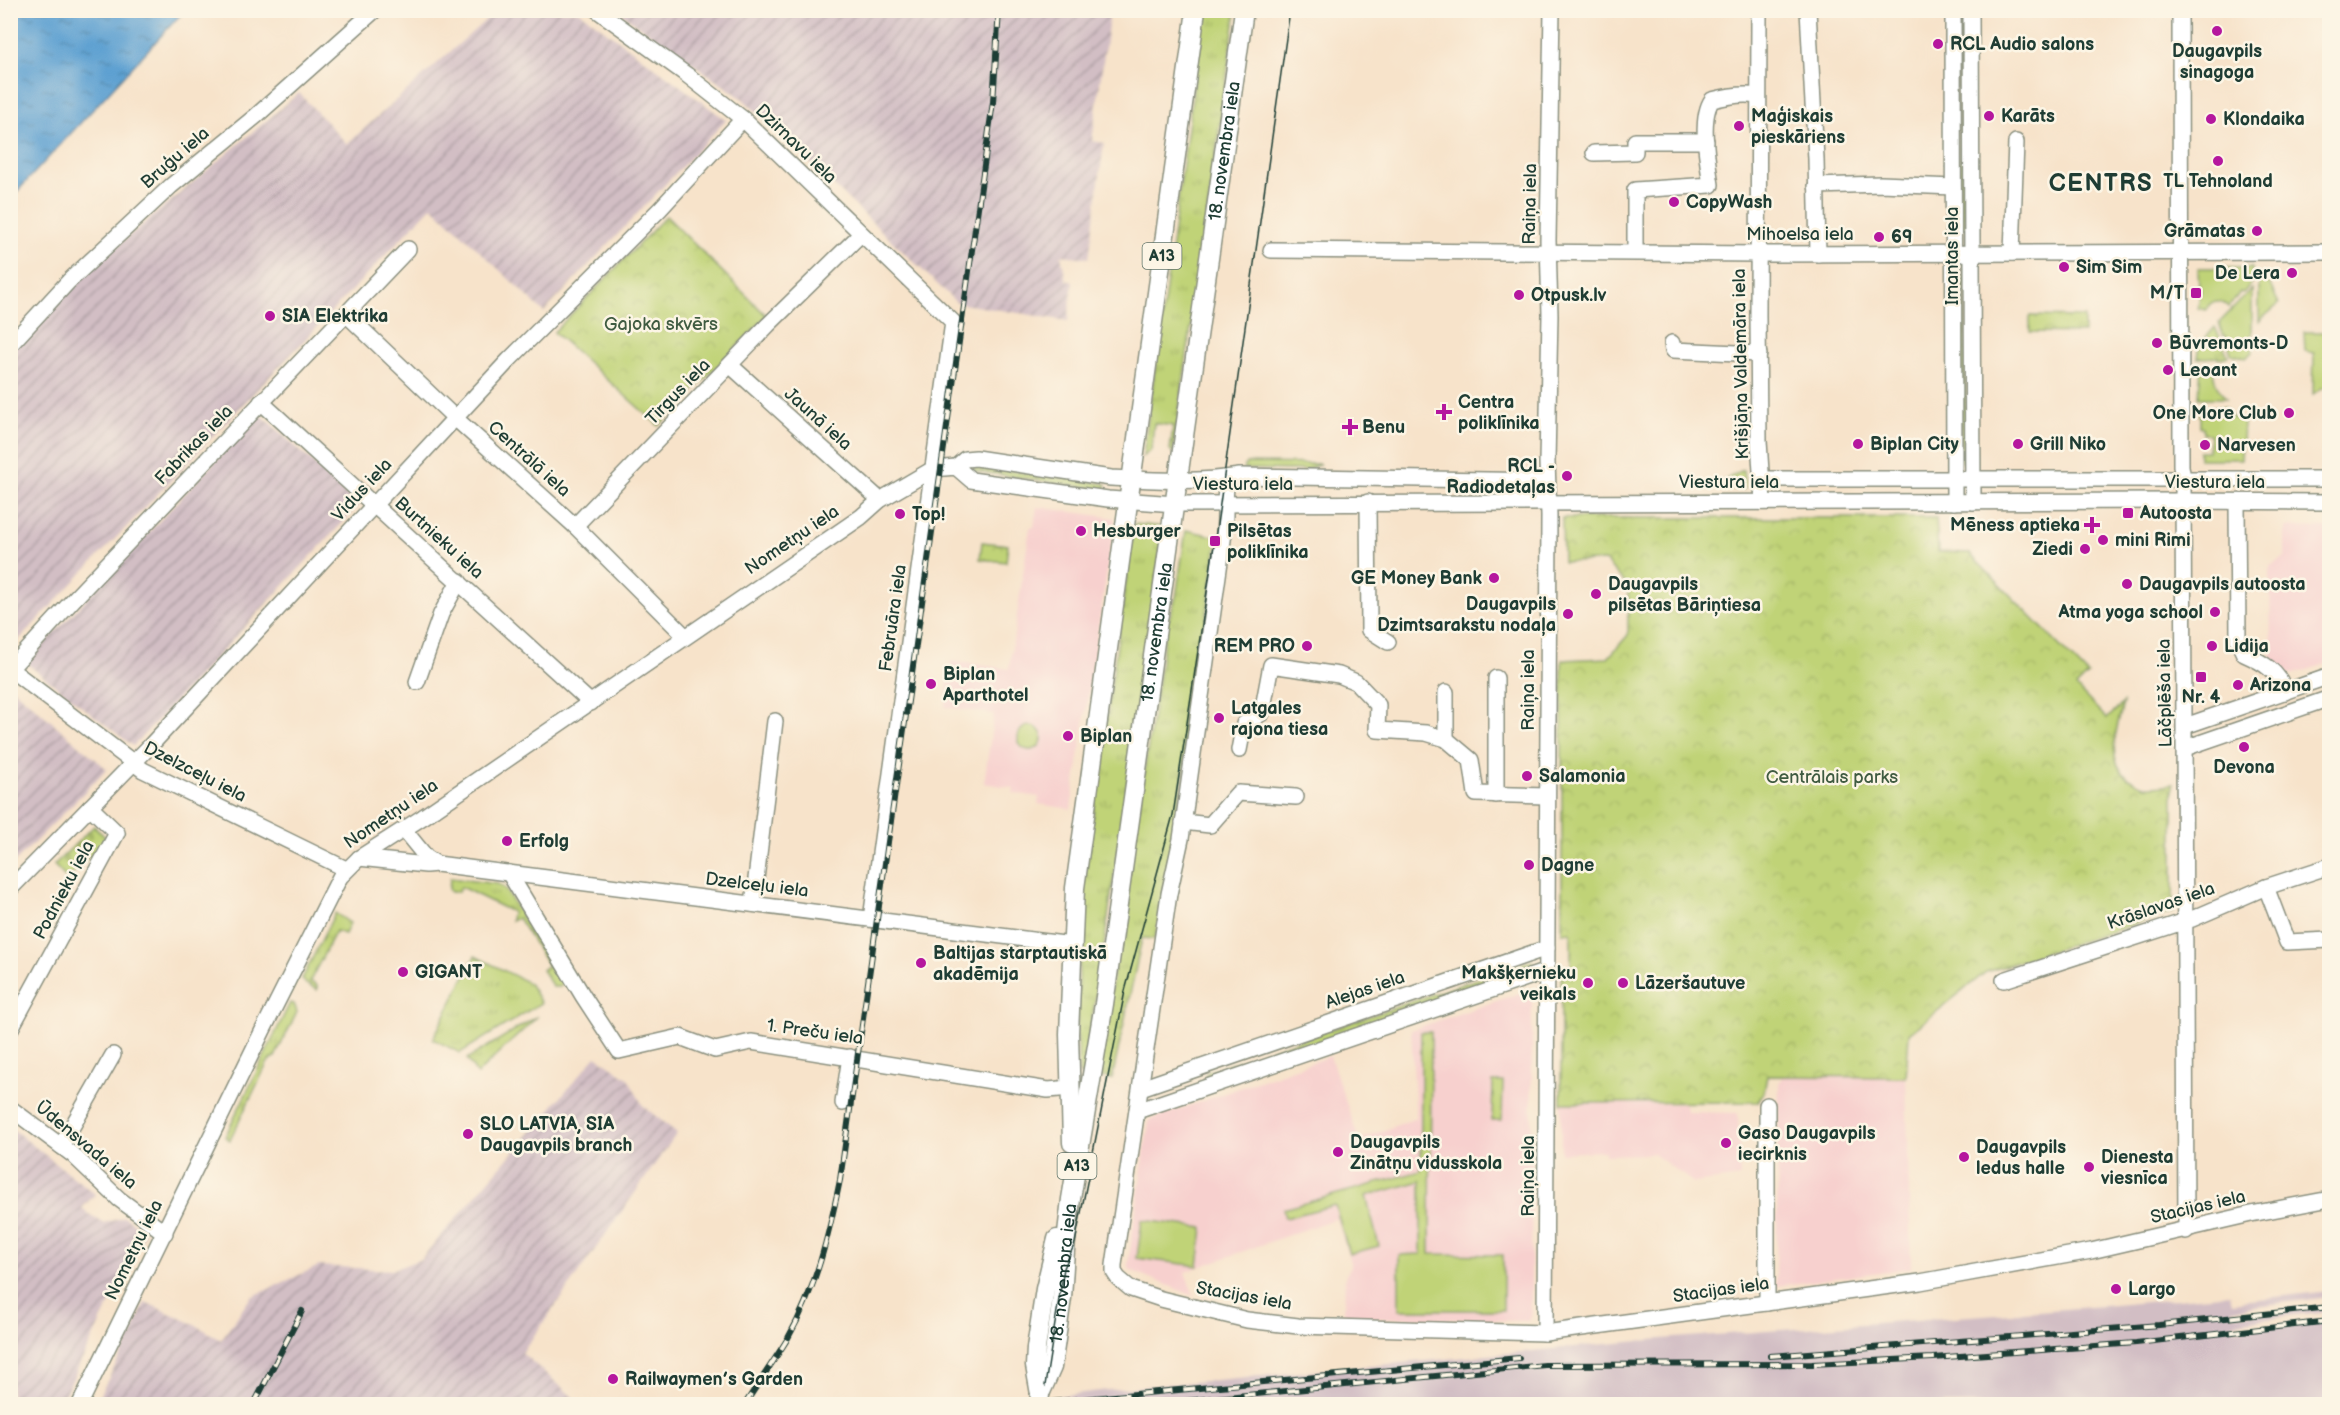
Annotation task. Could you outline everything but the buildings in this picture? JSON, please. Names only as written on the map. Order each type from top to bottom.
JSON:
[{"type":"main road","name":"18. novembra iela","points":[[1040,1399],[1035,1366],[1036,1348],[1070,1170],[1073,1127],[1069,1034],[1075,888],[1196,10]]},
{"type":"main road","name":"18. novembra iela","points":[[1040,1399],[1052,1367],[1062,1298],[1071,1199],[1104,1004],[1244,10]]},
{"type":"street","name":"Bruģu iela","points":[[10,345],[69,281],[162,194],[256,116],[375,10]]},
{"type":"street","name":"Dzirnavu iela","points":[[597,10],[744,119],[953,322]]},
{"type":"street","name":"Raiņa iela","points":[[1545,1333],[1548,1200],[1549,502],[1547,481],[1552,10]]},
{"type":"street","name":"Krišjāņa Valdemāra iela","points":[[1759,10],[1758,254],[1762,502]]},
{"type":"street","points":[[1808,10],[1816,159],[1818,254]]},
{"type":"street","name":"Imantas iela","points":[[1953,10],[1954,502]]},
{"type":"street","name":"Imantas iela","points":[[1971,10],[1973,502]]},
{"type":"street","name":"Lāčplēša iela","points":[[2180,10],[2181,466],[2186,748],[2184,921],[2186,1231]]},
{"type":"street","points":[[1635,252],[1635,190],[1711,185],[1706,141],[1707,106],[1712,100],[1748,94],[1758,96]]},
{"type":"street","name":"Vidus iela","points":[[10,889],[133,764],[509,360],[660,209],[744,119]]},
{"type":"street","points":[[1594,153],[1635,152],[1635,141],[1706,141]]},
{"type":"street","points":[[2012,252],[2016,142]]},
{"type":"street","points":[[1816,186],[1881,184],[1953,187]]},
{"type":"street","name":"Tirgus iela","points":[[575,526],[768,325],[861,234]]},
{"type":"street","name":"Fabrikas iela","points":[[11,669],[75,598],[408,249]]},
{"type":"street","name":"Mihoelsa iela","points":[[1271,250],[1758,254],[2330,252]]},
{"type":"street","name":"Centrālā iela","points":[[346,314],[455,418],[575,526],[685,636]]},
{"type":"street","name":"Februāra iela","points":[[871,919],[953,322]]},
{"type":"street","points":[[1672,343],[1672,350],[1759,354]]},
{"type":"street","name":"Jaunā iela","points":[[730,366],[880,500]]},
{"type":"street","name":"Burtnieku iela","points":[[261,402],[591,703]]},
{"type":"street","name":"Nometņu iela","points":[[80,1404],[263,1030],[346,869],[861,517],[880,500],[933,469],[956,467],[965,459],[976,459],[1132,479]]},
{"type":"street","points":[[956,467],[971,480],[1129,501]]},
{"type":"street","name":"Viestura iela","points":[[1132,479],[1178,480],[1240,476],[1547,481]]},
{"type":"street","points":[[1227,478],[1224,496],[1227,504],[1183,822],[1169,894],[1137,1112],[1547,971]]},
{"type":"street","name":"Viestura iela","points":[[1762,479],[2330,479]]},
{"type":"street","name":"Viestura iela","points":[[1129,501],[1175,504],[2330,502]]},
{"type":"street","points":[[1368,502],[1369,630],[1388,642]]},
{"type":"street","points":[[2236,502],[2238,641],[2244,654],[2265,663],[2283,684],[2285,692]]},
{"type":"street","points":[[417,682],[441,614],[459,581]]},
{"type":"street","points":[[1239,750],[1244,724],[1262,713],[1271,665],[1339,675],[1356,682],[1378,705],[1377,730],[1426,733],[1446,739],[1470,760],[1476,794],[1547,796]]},
{"type":"street","name":"Dzelzceļu iela","points":[[11,669],[133,764],[346,869]]},
{"type":"street","points":[[2185,726],[2330,676]]},
{"type":"street","points":[[1496,678],[1496,795]]},
{"type":"street","points":[[1446,692],[1446,739]]},
{"type":"street","points":[[2186,748],[2330,698]]},
{"type":"street","points":[[2219,715],[2223,735]]},
{"type":"street","points":[[753,904],[775,721]]},
{"type":"street","points":[[1183,822],[1210,825],[1238,793],[1296,797]]},
{"type":"street","name":"Podnieku iela","points":[[10,1030],[117,833],[90,807]]},
{"type":"street","points":[[404,830],[426,857],[437,864]]},
{"type":"street","name":"Dzelceļu iela","points":[[359,858],[426,866],[437,864],[1072,945]]},
{"type":"street","name":"Krāslavas iela","points":[[2004,980],[2184,921],[2266,887],[2330,866]]},
{"type":"street","name":"1. Preču iela","points":[[509,873],[619,1051],[680,1038],[715,1050],[751,1042],[1048,1090],[1071,1088]]},
{"type":"street","points":[[2266,887],[2287,942],[2330,940]]},
{"type":"street","name":"Alejas iela","points":[[1141,1088],[1547,948]]},
{"type":"street","points":[[61,1146],[113,1055]]},
{"type":"street","points":[[843,1103],[850,1057]]},
{"type":"street","points":[[1196,1069],[1204,1089]]},
{"type":"street","points":[[1767,1105],[1767,1303]]},
{"type":"street","name":"Ūdensvada iela","points":[[10,1108],[61,1146],[119,1199],[165,1233]]},
{"type":"street","name":"Stacijas iela","points":[[1137,1112],[1114,1265],[1114,1272],[1118,1278],[1131,1289],[1161,1299],[1247,1320],[1298,1326],[1545,1333],[1853,1292],[2006,1267],[2330,1199]]},
{"type":"shaded area","points":[[496,11],[579,11],[726,120],[544,312],[432,206],[11,648],[10,351],[71,285],[299,93],[347,144]]},
{"type":"shaded area","points":[[618,11],[1110,11],[1092,141],[1104,143],[1089,258],[1061,255],[1066,280],[1073,282],[1068,321],[957,303],[743,99]]},
{"type":"shaded area","points":[[260,414],[359,505],[133,746],[26,663]]},
{"type":"shaded area","points":[[1037,507],[1115,518],[1071,809],[1038,804],[1039,797],[1013,793],[1014,788],[984,783],[994,714],[945,707],[951,661],[1009,669],[1030,527],[1034,527]]},
{"type":"shaded area","points":[[2285,527],[2329,528],[2329,663],[2291,675],[2271,669],[2270,566],[2285,558]]},
{"type":"shaded area","points":[[10,687],[107,769],[11,866]]},
{"type":"shaded area","name":"Daugavpils Zinātņu vidusskola","points":[[1532,989],[1531,1317],[1528,1321],[1344,1317],[1345,1277],[1351,1266],[1337,1218],[1185,1272],[1194,1296],[1130,1270],[1128,1265],[1149,1120],[1330,1056],[1359,1140],[1416,1118],[1411,1030]]},
{"type":"shaded area","points":[[596,1056],[628,1078],[643,1106],[677,1133],[522,1353],[581,1404],[95,1404],[132,1334],[145,1302],[196,1325],[221,1340],[251,1297],[319,1266],[392,1270],[421,1259]]},
{"type":"shaded area","points":[[1784,1076],[1906,1077],[1911,1268],[1776,1286],[1779,1083]]},
{"type":"shaded area","points":[[1561,1103],[1685,1104],[1686,1112],[1738,1113],[1740,1177],[1694,1183],[1651,1152],[1651,1154],[1605,1155],[1605,1151],[1561,1153]]},
{"type":"shaded area","points":[[11,1128],[95,1194],[82,1208],[89,1214],[103,1223],[125,1217],[145,1232],[60,1404],[11,1404]]},
{"type":"shaded area","points":[[2329,1291],[2329,1297],[2232,1309],[2233,1315],[2329,1304],[2329,1311],[2234,1322],[2235,1329],[2329,1318],[2329,1404],[1057,1404],[1058,1396],[1108,1390],[1661,1339],[2104,1306],[2230,1294],[2232,1302]]},
{"type":"green space","points":[[1204,11],[1236,11],[1173,453],[1170,450],[1173,426],[1154,423],[1151,450],[1143,456]]},
{"type":"green space","points":[[1959,30],[1964,30],[1965,227],[1960,227]]},
{"type":"green space","name":"Gajoka skvērs","points":[[666,216],[767,316],[659,426],[554,332]]},
{"type":"green space","points":[[2198,268],[2252,268],[2252,283],[2243,293],[2240,292],[2229,307],[2223,302],[2216,301],[2206,310],[2198,308],[2201,291]]},
{"type":"green space","points":[[2265,274],[2279,304],[2259,321],[2259,281]]},
{"type":"green space","points":[[1960,278],[1964,278],[1966,462],[1961,462]]},
{"type":"green space","points":[[2252,289],[2252,352],[2246,358],[2231,354],[2226,336],[2223,335],[2219,323]]},
{"type":"green space","points":[[2030,316],[2084,317],[2084,333],[2030,332]]},
{"type":"green space","points":[[2215,327],[2228,356],[2218,359],[2218,357],[2198,358],[2200,344]]},
{"type":"green space","points":[[2304,332],[2329,332],[2329,387],[2322,388],[2313,394],[2314,353],[2305,351]]},
{"type":"green space","points":[[2201,364],[2215,365],[2214,378],[2226,398],[2199,398]]},
{"type":"green space","points":[[2200,407],[2225,407],[2227,413],[2243,423],[2241,459],[2199,459],[2199,451],[2208,451],[2210,434],[2203,434],[2203,427],[2200,427]]},
{"type":"green space","points":[[1246,463],[1320,464],[1306,470],[1244,469]]},
{"type":"green space","points":[[976,466],[1106,484],[1106,490],[975,471],[973,468]]},
{"type":"green space","points":[[1743,470],[1745,489],[1709,489]]},
{"type":"green space","name":"Centrālais parks","points":[[1562,518],[1936,518],[1938,552],[1969,553],[2088,675],[2076,687],[2107,719],[2123,703],[2114,745],[2115,755],[2123,773],[2145,786],[2173,784],[2173,912],[1986,972],[1909,1034],[1906,1077],[1767,1076],[1764,1092],[1758,1102],[1561,1103],[1561,977],[1571,973],[1571,932],[1562,933],[1562,660],[1608,658],[1628,635],[1628,586],[1605,561],[1563,562]]},
{"type":"green space","points":[[1134,524],[1164,527],[1101,966],[1085,1058],[1086,1074],[1079,1074],[1077,1028],[1082,895]]},
{"type":"green space","points":[[1186,530],[1218,537],[1177,817],[1155,939],[1142,938],[1112,1079],[1098,1076],[1166,628],[1176,597]]},
{"type":"green space","points":[[982,542],[1008,545],[1006,562],[980,559]]},
{"type":"green space","points":[[1030,726],[1038,730],[1042,738],[1038,746],[1030,750],[1022,746],[1018,738],[1022,730]]},
{"type":"green space","points":[[94,826],[107,839],[67,879],[54,865]]},
{"type":"green space","points":[[450,878],[498,884],[505,889],[563,981],[560,987],[553,987],[542,970],[548,965],[518,918],[511,921],[512,912],[461,887],[458,892],[451,892],[449,890]]},
{"type":"green space","points":[[335,913],[350,923],[345,934],[336,931],[310,981],[317,986],[317,990],[302,979]]},
{"type":"green space","points":[[475,956],[529,983],[541,1003],[460,1053],[433,1039]]},
{"type":"green space","points":[[1532,960],[1532,970],[1207,1079],[1205,1077],[1207,1072]]},
{"type":"green space","points":[[290,1003],[294,1004],[297,1012],[275,1057],[268,1062],[230,1140],[225,1137]]},
{"type":"green space","points":[[538,1016],[477,1074],[467,1059]]},
{"type":"green space","points":[[1421,1032],[1431,1032],[1430,1254],[1503,1255],[1503,1310],[1399,1310],[1399,1255],[1421,1254],[1421,1181],[1366,1196],[1379,1246],[1349,1254],[1335,1205],[1285,1218],[1283,1209],[1421,1171]]},
{"type":"green space","points":[[1493,1082],[1503,1082],[1502,1120],[1492,1120]]},
{"type":"green space","points":[[1142,1220],[1203,1228],[1198,1266],[1137,1258]]},
{"type":"water","points":[[10,11],[184,11],[11,198]]},
{"type":"tram line","points":[[1042,1404],[1064,1268],[1075,1243],[1125,991],[1173,815],[1216,532],[1290,10]]},
{"type":"railway","points":[[745,1404],[798,1319],[814,1281],[840,1180],[993,102],[999,10]]},
{"type":"railway","points":[[1770,1356],[2159,1325],[2330,1307]]},
{"type":"railway","points":[[254,1404],[302,1311]]},
{"type":"railway","points":[[1156,1404],[1545,1365],[1812,1364],[1933,1358],[2136,1343],[2330,1321]]},
{"type":"railway","points":[[1030,1404],[1519,1358]]},
{"type":"place","name":"Daugavpils sinagoga","points":[[2217,31]]},
{"type":"place","name":"RCL Audio salons","points":[[1938,44]]},
{"type":"place","name":"Karāts","points":[[1989,116]]},
{"type":"place","name":"Klondaika","points":[[2211,119]]},
{"type":"place","name":"Maģiskais pieskāriens","points":[[1739,126]]},
{"type":"place","name":"TL Tehnoland","points":[[2218,161]]},
{"type":"place","name":"CopyWash","points":[[1674,202]]},
{"type":"place","name":"Grāmatas","points":[[2257,231]]},
{"type":"place","name":"69","points":[[1879,237]]},
{"type":"place","name":"Sim Sim","points":[[2064,267]]},
{"type":"place","name":"De Lera","points":[[2292,273]]},
{"type":"place","name":"M/T","points":[[2196,293]]},
{"type":"place","name":"Otpusk.lv","points":[[1519,295]]},
{"type":"place","name":"SIA Elektrika","points":[[270,316]]},
{"type":"place","name":"Būvremonts-D","points":[[2157,343]]},
{"type":"place","name":"Leoant","points":[[2168,370]]},
{"type":"place","name":"Centra poliklīnika","points":[[1444,412]]},
{"type":"place","name":"One More Club","points":[[2289,413]]},
{"type":"place","name":"Benu","points":[[1350,427]]},
{"type":"place","name":"Biplan City","points":[[1858,444]]},
{"type":"place","name":"Grill Niko","points":[[2018,444]]},
{"type":"place","name":"Narvesen","points":[[2205,445]]},
{"type":"place","name":"RCL - Radiodetaļas","points":[[1567,476]]},
{"type":"place","name":"Autoosta","points":[[2128,513]]},
{"type":"place","name":"Top!","points":[[900,514]]},
{"type":"place","name":"Mēness aptieka","points":[[2092,525]]},
{"type":"place","name":"Hesburger","points":[[1081,531]]},
{"type":"place","name":"mini Rimi","points":[[2103,540]]},
{"type":"place","name":"Pilsētas poliklīnika","points":[[1215,541]]},
{"type":"place","name":"Ziedi","points":[[2085,549]]},
{"type":"place","name":"GE Money Bank","points":[[1494,578]]},
{"type":"place","name":"Daugavpils autoosta","points":[[2127,584]]},
{"type":"place","name":"Daugavpils pilsētas Bāriņtiesa","points":[[1596,594]]},
{"type":"place","name":"Atma yoga school","points":[[2215,612]]},
{"type":"place","name":"Daugavpils Dzimtsarakstu nodaļa","points":[[1568,614]]},
{"type":"place","name":"REM PRO","points":[[1307,646]]},
{"type":"place","name":"Lidija","points":[[2212,646]]},
{"type":"place","name":"Nr. 4","points":[[2201,677]]},
{"type":"place","name":"Biplan Aparthotel","points":[[931,684]]},
{"type":"place","name":"Arizona","points":[[2238,685]]},
{"type":"place","name":"Latgales rajona tiesa","points":[[1219,718]]},
{"type":"place","name":"Biplan","points":[[1068,736]]},
{"type":"place","name":"Devona","points":[[2244,747]]},
{"type":"place","name":"Salamonia","points":[[1527,776]]},
{"type":"place","name":"Erfolg","points":[[507,841]]},
{"type":"place","name":"Dagne","points":[[1529,865]]},
{"type":"place","name":"Baltijas starptautiskā akadēmija","points":[[921,963]]},
{"type":"place","name":"GIGANT","points":[[403,972]]},
{"type":"place","name":"Makšķernieku veikals","points":[[1588,983]]},
{"type":"place","name":"Lāzeršautuve","points":[[1623,983]]},
{"type":"place","name":"SLO LATVIA, SIA Daugavpils branch","points":[[468,1134]]},
{"type":"place","name":"Gaso Daugavpils iecirknis","points":[[1726,1143]]},
{"type":"place","name":"Daugavpils Zinātņu vidusskola","points":[[1338,1152]]},
{"type":"place","name":"Daugavpils ledus halle","points":[[1964,1157]]},
{"type":"place","name":"Dienesta viesnīca","points":[[2089,1167]]},
{"type":"place","name":"Largo","points":[[2116,1289]]},
{"type":"place","name":"Railwaymen’s Garden","points":[[613,1379]]},
{"type":"district","name":"CENTRS","points":[[2101,183]]}]
